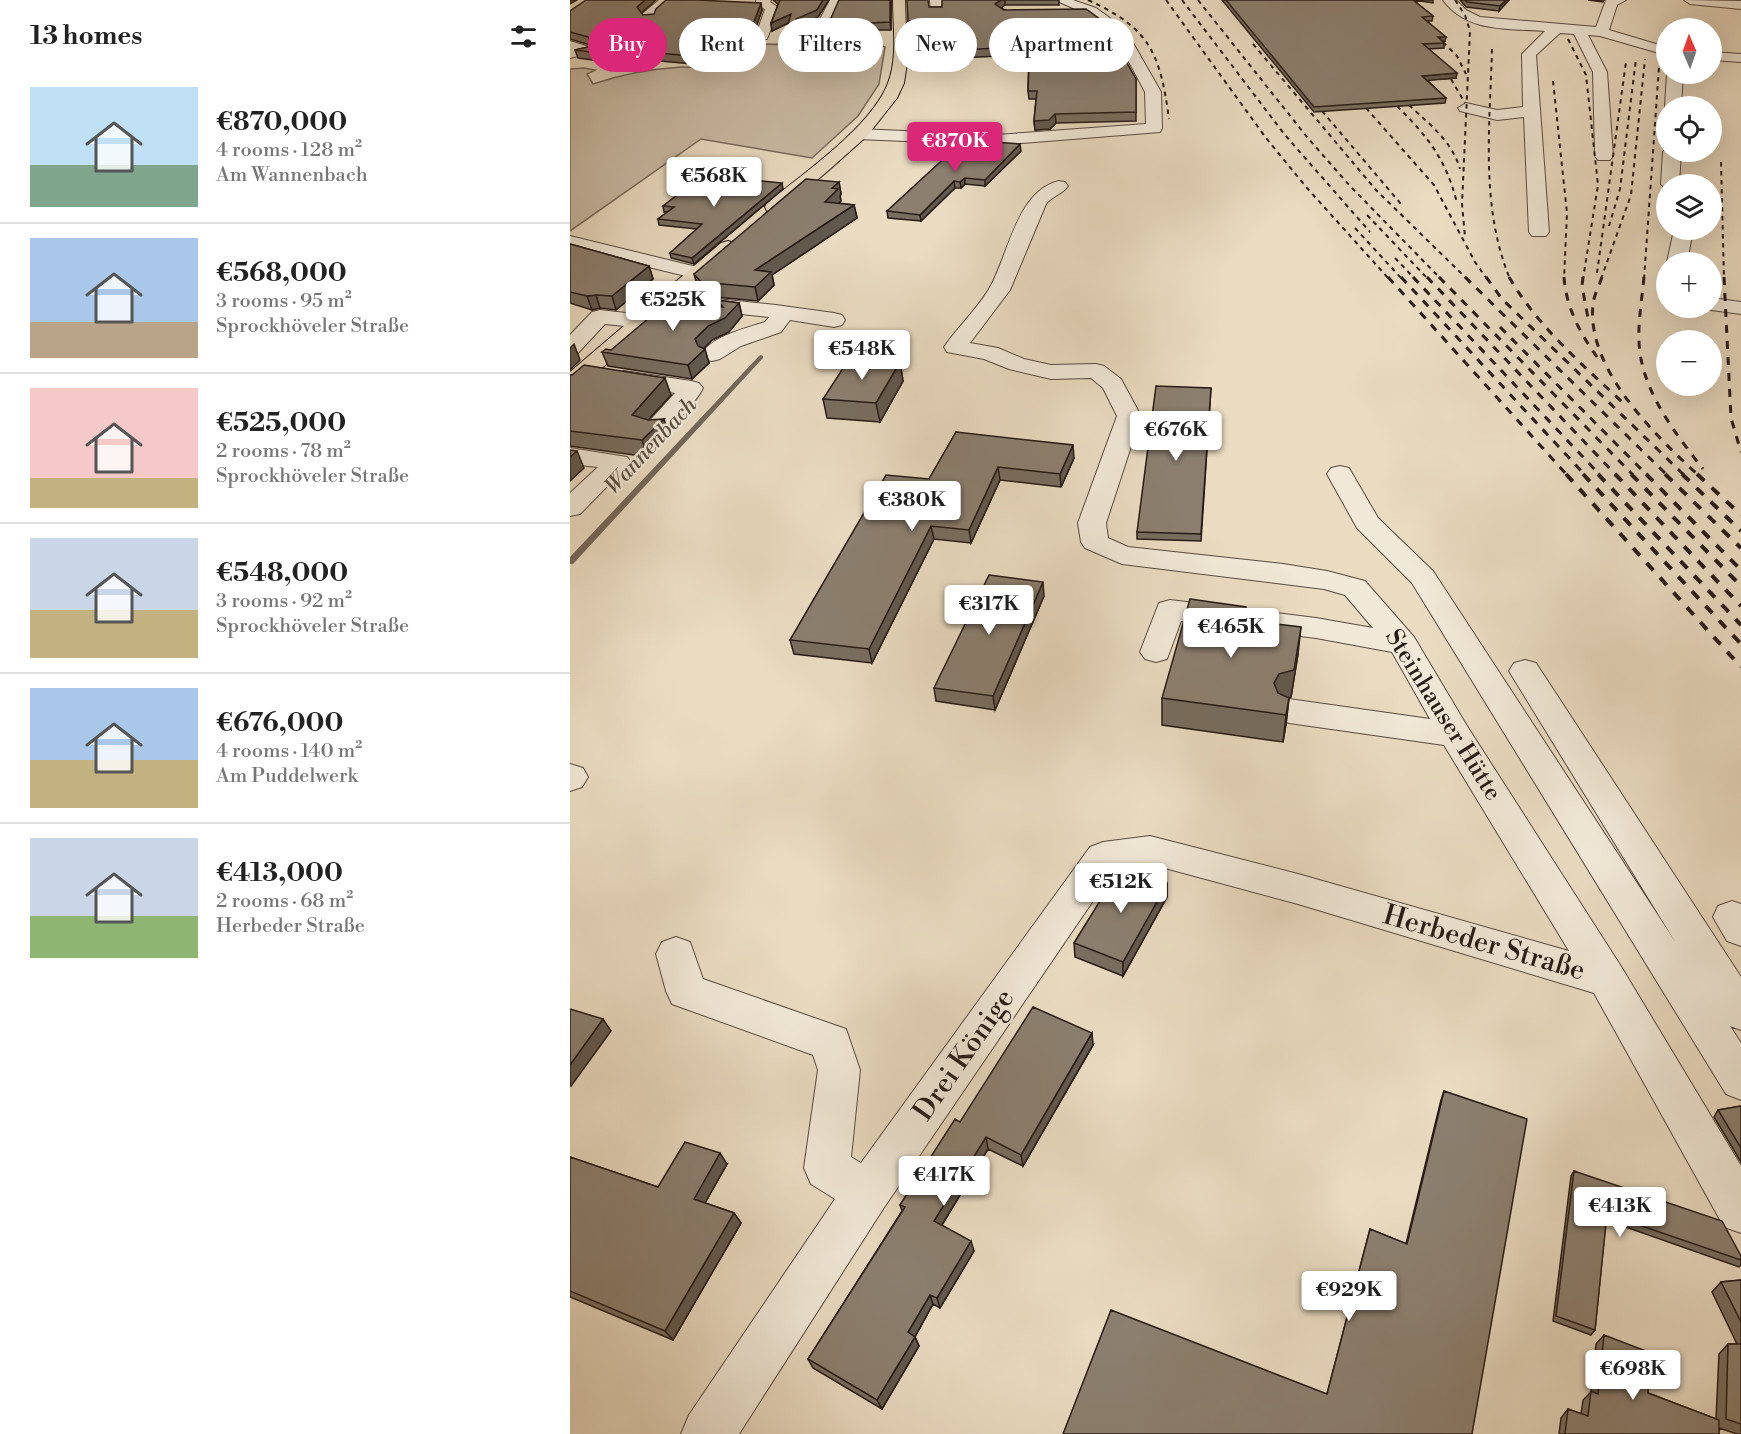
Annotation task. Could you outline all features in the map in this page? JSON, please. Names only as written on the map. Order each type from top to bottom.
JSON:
[{"type":"main road","points":[[759,220],[858,134],[881,111],[897,82],[901,56],[899,0]]},
{"type":"main road","points":[[577,378],[741,236]]},
{"type":"street","points":[[650,17],[648,15],[667,0]]},
{"type":"street","points":[[827,18],[836,0]]},
{"type":"street","points":[[858,134],[997,140],[1154,128],[1153,92],[1147,77],[1120,32],[1091,11],[1061,0]]},
{"type":"street","points":[[1449,0],[1461,13],[1477,21],[1656,35]]},
{"type":"street","points":[[1602,31],[1611,3],[1620,0]]},
{"type":"street","points":[[1690,0],[1741,5]]},
{"type":"street","points":[[759,2],[772,8],[766,25]]},
{"type":"street","points":[[1048,11],[1091,11]]},
{"type":"street","points":[[1539,232],[1529,54],[1557,28]]},
{"type":"street","points":[[1579,30],[1600,72],[1604,156]]},
{"type":"street","points":[[1602,31],[1656,48]]},
{"type":"street","points":[[570,45],[585,50],[570,54]]},
{"type":"street","points":[[1722,57],[1741,58]]},
{"type":"street","points":[[1466,108],[1487,114],[1503,115],[1527,112],[1531,106]]},
{"type":"street","name":"Steinhauser Hütte","points":[[1059,186],[1046,192],[1037,202],[999,290],[955,347],[990,353],[1017,364],[1051,372],[1096,371],[1113,384],[1129,416],[1092,523],[1095,542],[1122,555],[1283,573],[1327,580],[1355,588],[1402,644],[1455,735],[1608,980]]},
{"type":"street","points":[[570,242],[698,273]]},
{"type":"street","points":[[667,300],[784,312],[834,320]]},
{"type":"street","points":[[1722,305],[1740,308]]},
{"type":"street","points":[[712,354],[733,341],[773,327],[784,312]]},
{"type":"street","points":[[570,348],[600,317],[644,321]]},
{"type":"street","points":[[577,378],[691,388],[655,428]]},
{"type":"street","points":[[570,456],[618,462],[570,508]]},
{"type":"street","points":[[1340,474],[1368,522],[1423,577],[1741,1080]]},
{"type":"street","points":[[1156,652],[1170,610],[1316,628],[1402,644]]},
{"type":"street","points":[[1525,671],[1741,1012]]},
{"type":"street","points":[[1289,711],[1455,735]]},
{"type":"street","name":"Herbeder Straße","points":[[1103,857],[1150,850],[1310,892],[1608,980],[1741,1210]]},
{"type":"street","name":"Drei Könige","points":[[708,1434],[867,1193],[1103,857]]},
{"type":"street","points":[[676,954],[686,991],[831,1042],[838,1070],[827,1168],[867,1193]]},
{"type":"shaded area","points":[[766,44],[778,44],[778,72],[881,72],[879,84],[858,116],[812,158],[701,139],[570,231],[570,69],[588,69],[588,72],[591,72],[587,74],[593,84],[642,72],[667,72],[667,68],[679,67],[679,72],[766,72]]},
{"type":"building","points":[[586,0],[645,0],[637,7],[643,15],[654,14],[666,0],[761,3],[755,18],[679,18],[679,55],[667,54],[667,18],[588,18],[588,37],[570,32],[570,11]]},
{"type":"building","points":[[780,0],[823,0],[817,10],[798,18],[790,18],[791,14],[771,23]]},
{"type":"building","points":[[839,0],[890,0],[890,22],[883,22],[883,18],[831,18]]},
{"type":"building","points":[[907,0],[928,0],[929,7],[942,7],[942,0],[1001,0],[995,4],[1004,10],[1086,9],[1098,18],[989,18],[989,49],[977,49],[977,18],[908,18]]},
{"type":"building","points":[[1226,0],[1413,0],[1433,16],[1422,17],[1446,37],[1438,37],[1444,43],[1423,44],[1457,73],[1422,76],[1446,98],[1314,107]]},
{"type":"building","points":[[1465,0],[1506,0],[1500,6]]},
{"type":"building","points":[[588,47],[588,52],[575,50]]},
{"type":"building","points":[[1029,72],[1132,72],[1136,79],[1136,112],[1055,114],[1049,120],[1034,121],[1037,91],[1028,91]]},
{"type":"building","points":[[964,140],[1020,144],[985,180],[965,178],[960,182],[954,181],[920,215],[887,211]]},
{"type":"building","points":[[703,175],[782,183],[692,258],[670,253],[702,224],[658,219],[674,207],[663,206]]},
{"type":"building","points":[[806,179],[839,182],[832,188],[838,189],[825,202],[854,205],[755,270],[771,272],[755,287],[701,282],[694,274]]},
{"type":"building","points":[[570,244],[649,266],[612,296],[587,296],[570,292]]},
{"type":"building","points":[[717,300],[739,303],[725,318],[708,326],[695,339],[698,346],[705,349],[688,365],[602,352],[606,349],[611,350],[669,301],[723,307]]},
{"type":"building","points":[[849,359],[900,362],[876,403],[823,399]]},
{"type":"building","points":[[584,365],[665,378],[632,415],[648,420],[664,419],[642,440],[570,431],[570,375]]},
{"type":"building","points":[[1156,386],[1211,388],[1201,534],[1137,532]]},
{"type":"building","points":[[956,432],[1073,445],[1060,474],[998,467],[969,530],[931,526],[869,649],[790,640],[886,475],[929,479]]},
{"type":"building","points":[[570,450],[577,451],[570,457]]},
{"type":"building","points":[[989,575],[1043,582],[993,696],[934,688]]},
{"type":"building","points":[[1190,599],[1246,607],[1244,620],[1301,627],[1294,670],[1279,674],[1274,683],[1278,693],[1289,698],[1286,715],[1162,698]]},
{"type":"building","points":[[1121,867],[1167,884],[1123,962],[1074,943]]},
{"type":"building","points":[[1033,1007],[1092,1033],[1021,1155],[986,1137],[934,1221],[971,1241],[937,1298],[930,1295],[908,1332],[915,1337],[877,1400],[808,1359],[905,1207],[900,1205],[955,1119],[960,1122]]},
{"type":"building","points":[[570,1009],[603,1019],[570,1065]]},
{"type":"building","points":[[1444,1091],[1527,1119],[1472,1434],[1063,1434],[1111,1310],[1327,1394],[1370,1229],[1407,1244]]},
{"type":"building","points":[[1741,1106],[1741,1148],[1718,1110]]},
{"type":"building","points":[[685,1142],[720,1153],[694,1199],[734,1213],[665,1331],[570,1291],[570,1157],[658,1187]]},
{"type":"building","points":[[1574,1171],[1722,1221],[1741,1260],[1607,1214],[1595,1330],[1556,1316]]},
{"type":"building","points":[[1741,1280],[1741,1322],[1721,1282]]},
{"type":"building","points":[[1604,1335],[1651,1353],[1648,1393],[1719,1420],[1719,1434],[1565,1434],[1568,1409],[1588,1416],[1591,1391],[1598,1394]]},
{"type":"building","points":[[1728,1344],[1741,1344],[1741,1424],[1726,1419]]},
{"type":"waterway","name":"Wannenbach","points":[[570,562],[761,357]]},
{"type":"railway","points":[[1088,0],[1126,21],[1148,45],[1161,76],[1169,119]]},
{"type":"railway","points":[[1166,0],[1266,138],[1307,188],[1389,279]]},
{"type":"railway","points":[[1182,0],[1285,135],[1370,232]]},
{"type":"railway","points":[[1198,0],[1307,137],[1350,186],[1441,279]]},
{"type":"railway","points":[[1455,0],[1465,15],[1470,31],[1462,204],[1465,237]]},
{"type":"railway","points":[[1568,39],[1586,75],[1598,185],[1583,279]]},
{"type":"railway","points":[[1443,42],[1457,56],[1466,74]]},
{"type":"railway","points":[[1253,44],[1376,190],[1467,279]]},
{"type":"railway","points":[[1492,49],[1489,136],[1491,195],[1494,223],[1510,278]]},
{"type":"railway","points":[[1609,226],[1620,189],[1636,59]]},
{"type":"railway","points":[[1601,279],[1631,195],[1645,59]]},
{"type":"railway","points":[[1597,273],[1626,62]]},
{"type":"railway","points":[[1451,79],[1465,103]]},
{"type":"railway","points":[[1553,81],[1567,213],[1564,278]]},
{"type":"railway","points":[[1644,279],[1658,84]]},
{"type":"railway","points":[[1409,105],[1446,141],[1460,169]]},
{"type":"railway","points":[[1397,106],[1427,139],[1441,161],[1453,187],[1457,203]]},
{"type":"railway","points":[[1366,108],[1434,185],[1475,262],[1487,279]]},
{"type":"railway","points":[[1322,111],[1401,204]]},
{"type":"railway","points":[[1721,162],[1724,279]]},
{"type":"railway","points":[[1367,215],[1428,279]]},
{"type":"railway","points":[[1355,228],[1402,279]]},
{"type":"railway","points":[[1395,258],[1415,279]]},
{"type":"railway","points":[[1388,277],[1567,475]]},
{"type":"railway","points":[[1401,277],[1585,475]]},
{"type":"railway","points":[[1413,277],[1600,475]]},
{"type":"railway","points":[[1427,277],[1616,475]]},
{"type":"railway","points":[[1439,277],[1633,475]]},
{"type":"railway","points":[[1465,277],[1667,475]]},
{"type":"railway","points":[[1486,277],[1502,299],[1684,475]]},
{"type":"railway","points":[[1583,277],[1582,286],[1588,318]]},
{"type":"railway","points":[[1602,277],[1593,304],[1594,328],[1600,353],[1627,399],[1662,441],[1698,475]]},
{"type":"railway","points":[[1644,277],[1639,342],[1646,377],[1661,410],[1703,469]]},
{"type":"railway","points":[[1724,277],[1731,418],[1741,452]]},
{"type":"railway","points":[[1510,278],[1520,295],[1547,328],[1622,402]]},
{"type":"railway","points":[[1564,278],[1575,319],[1597,357]]},
{"type":"railway","points":[[1500,327],[1647,475]]},
{"type":"railway","points":[[1566,474],[1741,667]]},
{"type":"railway","points":[[1583,474],[1741,644]]},
{"type":"railway","points":[[1598,474],[1741,625]]},
{"type":"railway","points":[[1615,474],[1741,606]]},
{"type":"railway","points":[[1631,474],[1741,586]]},
{"type":"railway","points":[[1646,474],[1741,570]]},
{"type":"railway","points":[[1665,474],[1741,548]]},
{"type":"railway","points":[[1682,474],[1741,531]]},
{"type":"railway","points":[[1697,474],[1741,515]]}]
